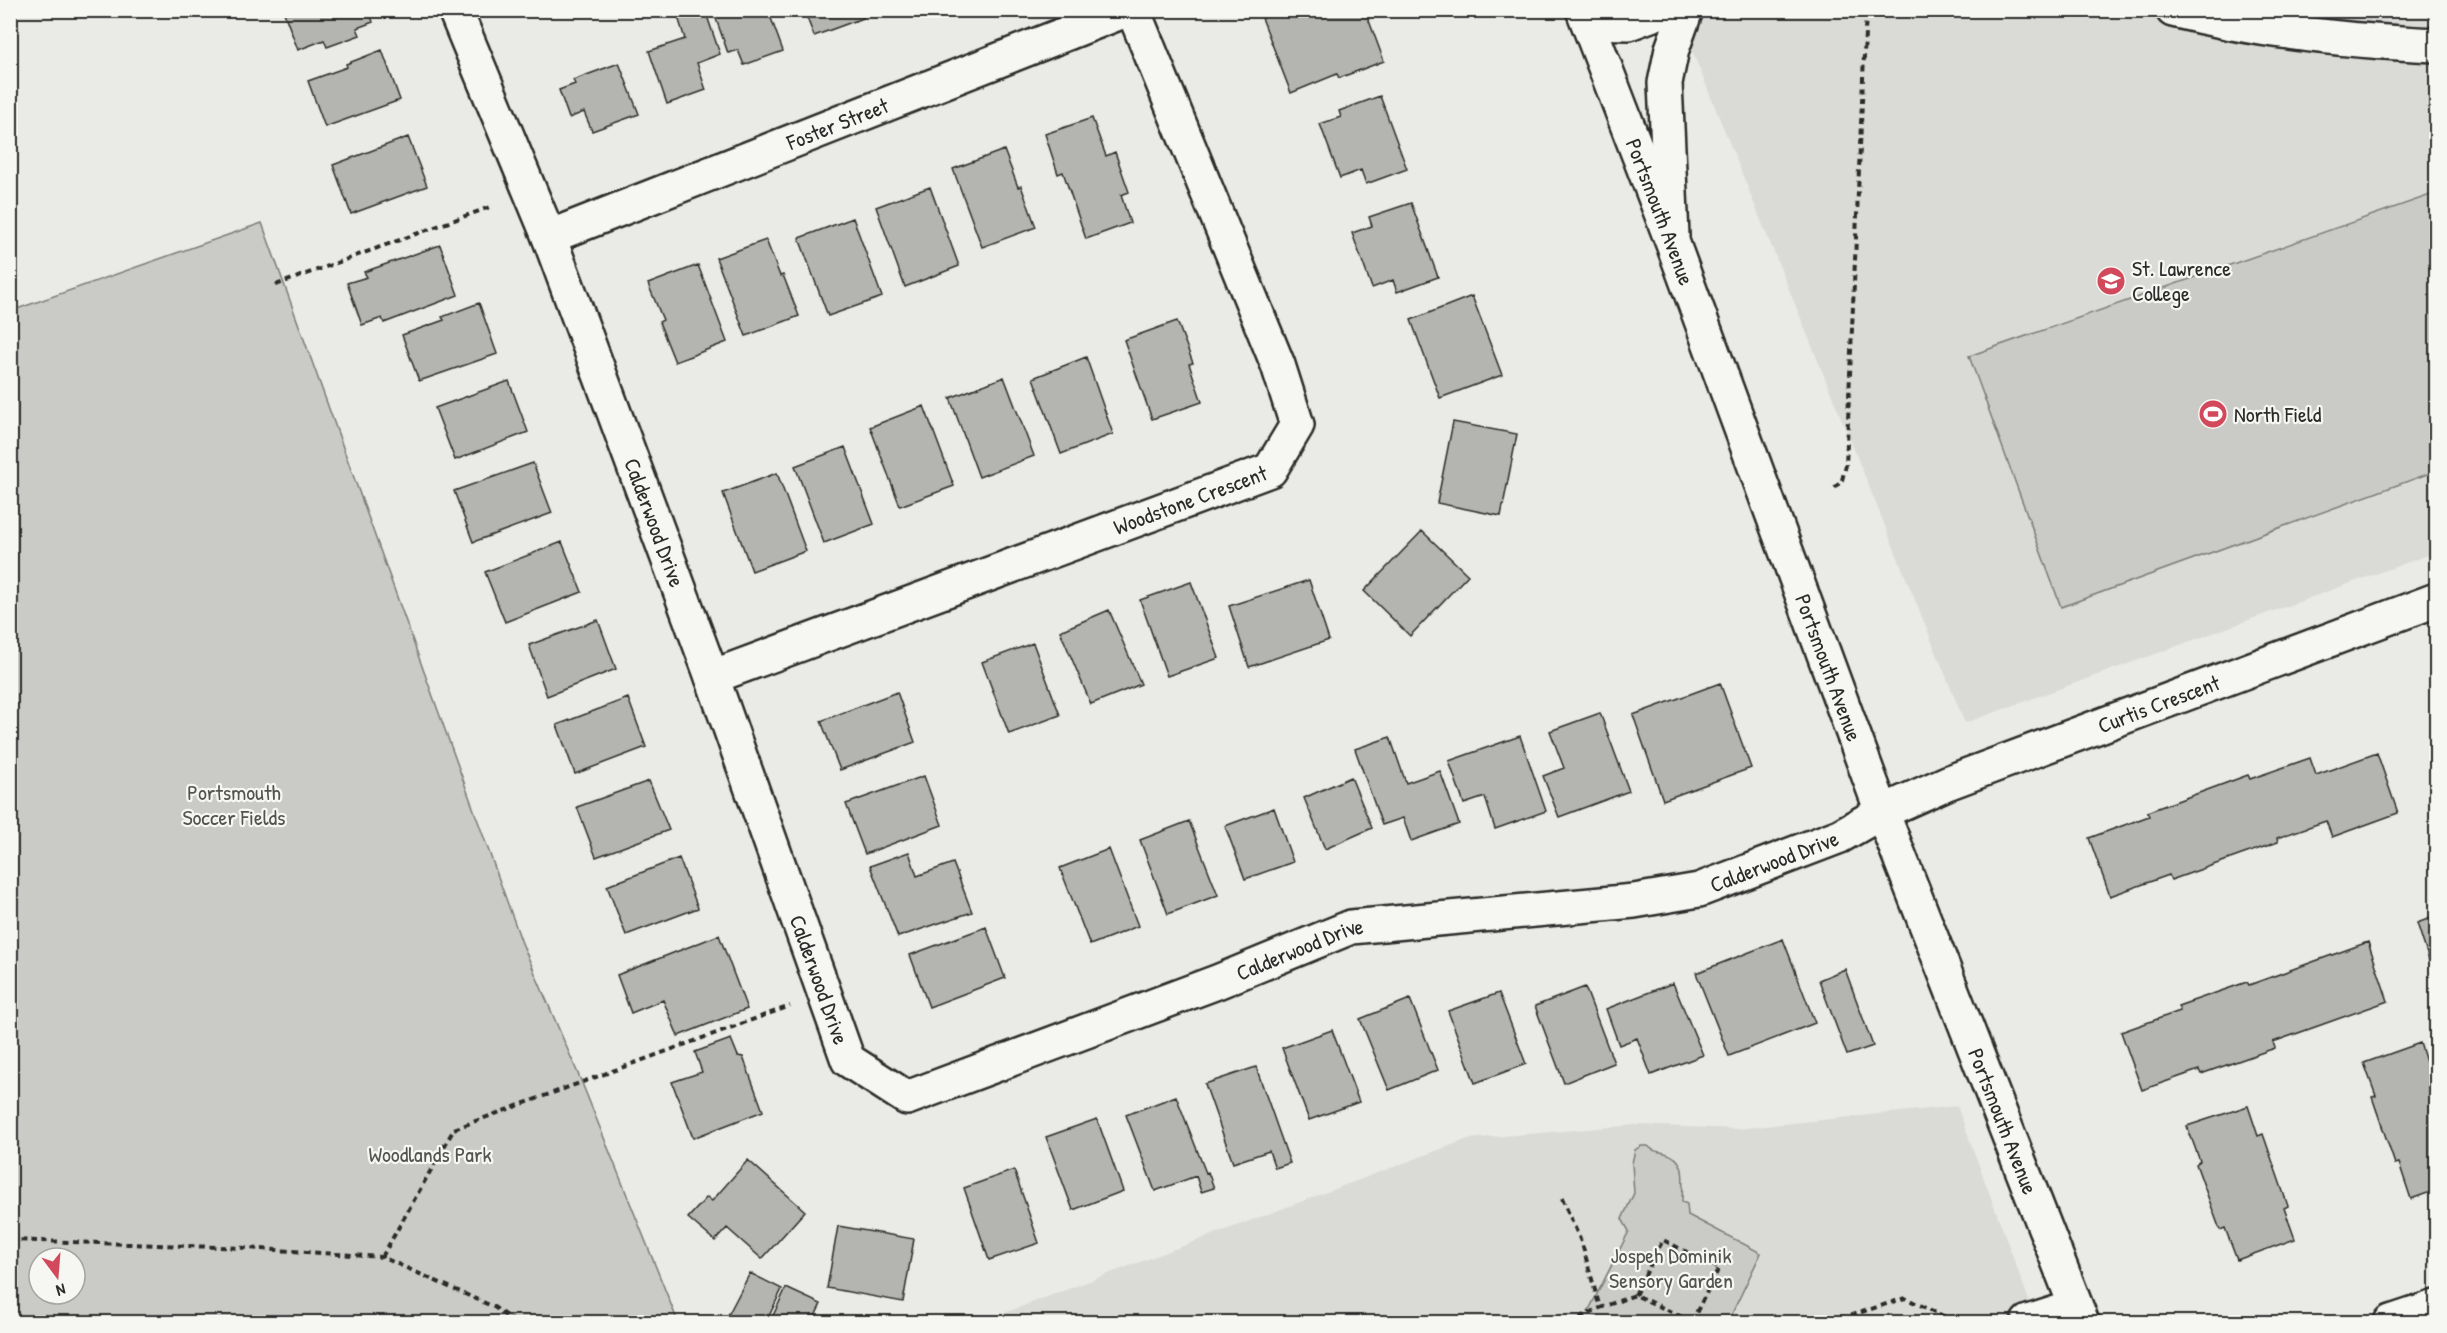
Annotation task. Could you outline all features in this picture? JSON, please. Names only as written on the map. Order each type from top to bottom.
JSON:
[{"type":"street","name":"Calderwood Drive","points":[[455,10],[549,237],[711,677],[848,1060],[908,1098],[1217,982],[1351,927],[1634,901],[1699,890],[1840,836],[1882,812]]},
{"type":"street","name":"Foster Street","points":[[549,237],[1126,10]]},
{"type":"street","name":"Woodstone Crescent","points":[[711,677],[1270,470],[1297,425],[1278,365],[1133,10]]},
{"type":"street","points":[[1591,14],[1629,23],[1665,10]]},
{"type":"street","points":[[1672,244],[1665,83],[1672,50],[1686,10]]},
{"type":"street","points":[[2173,10],[2284,33],[2364,42],[2436,45]]},
{"type":"street","name":"Portsmouth Avenue","points":[[1591,14],[1672,244],[1882,812],[2079,1315]]},
{"type":"street","name":"Curtis Crescent","points":[[1882,812],[1947,783],[2436,600]]},
{"type":"street","points":[[2391,1323],[2436,1306]]},
{"type":"street","points":[[2028,1323],[2079,1315]]},
{"type":"path","points":[[1836,488],[1842,480],[1846,465],[1866,10]]},
{"type":"path","points":[[276,285],[490,207]]},
{"type":"path","points":[[382,1257],[454,1129],[790,1006]]},
{"type":"path","points":[[1562,1198],[1582,1244],[1600,1308]]},
{"type":"path","points":[[10,1240],[247,1248],[382,1257],[494,1307],[514,1323]]},
{"type":"path","points":[[1570,1323],[1600,1308],[1635,1296],[1692,1322],[1719,1268],[1663,1240],[1635,1296]]},
{"type":"path","points":[[1831,1323],[1905,1298],[1956,1323]]},
{"type":"shaded area","name":"St. Lawrence College","points":[[1676,11],[2436,11],[2436,552],[1965,723]]},
{"type":"shaded area","points":[[1957,1106],[2037,1322],[980,1322],[1468,1139],[1636,1125],[1736,1129]]},
{"type":"green space","name":"North Field","points":[[2436,193],[2436,471],[2061,607],[1969,356]]},
{"type":"green space","name":"Portsmouth Soccer Fields","points":[[262,223],[522,943],[582,1083],[678,1322],[11,1322],[11,311]]},
{"type":"green space","name":"Jospeh Dominik Sensory Garden","points":[[1641,1146],[1648,1146],[1673,1156],[1678,1161],[1683,1180],[1682,1202],[1687,1204],[1688,1215],[1761,1253],[1728,1322],[1609,1322],[1588,1312],[1629,1231],[1622,1219],[1634,1193],[1632,1163],[1635,1150]]},
{"type":"building","points":[[283,10],[369,10],[373,22],[357,28],[360,35],[327,47],[324,40],[298,50]]},
{"type":"building","points":[[695,10],[705,10],[720,54],[697,63],[706,90],[667,104],[649,51],[685,39],[678,17]]},
{"type":"building","points":[[713,10],[768,10],[783,51],[744,65],[738,50],[728,53]]},
{"type":"building","points":[[804,10],[860,10],[863,18],[814,36]]},
{"type":"building","points":[[1282,10],[1365,10],[1384,61],[1339,78],[1337,74],[1291,93],[1262,18]]},
{"type":"building","points":[[382,50],[400,100],[325,127],[308,81],[347,67],[346,64]]},
{"type":"building","points":[[619,63],[639,114],[592,131],[584,112],[569,118],[559,90],[575,84],[573,80]]},
{"type":"building","points":[[1380,96],[1407,169],[1366,184],[1361,170],[1340,178],[1320,124],[1341,117],[1339,111]]},
{"type":"building","points":[[1092,118],[1106,156],[1115,152],[1129,192],[1121,195],[1130,223],[1086,239],[1063,172],[1058,174],[1045,134]]},
{"type":"building","points":[[408,137],[427,186],[351,214],[333,165]]},
{"type":"building","points":[[1004,150],[1018,187],[1021,186],[1036,227],[982,247],[953,169]]},
{"type":"building","points":[[930,187],[959,266],[905,287],[876,207]]},
{"type":"building","points":[[1411,203],[1438,277],[1397,292],[1393,280],[1372,288],[1352,233],[1372,226],[1369,217]]},
{"type":"building","points":[[853,218],[882,297],[828,316],[799,238]]},
{"type":"building","points":[[766,240],[799,316],[746,336],[716,258]]},
{"type":"building","points":[[440,245],[458,295],[384,323],[382,318],[362,325],[347,283],[367,277],[364,272]]},
{"type":"building","points":[[698,265],[727,342],[675,362],[659,322],[663,320],[648,284]]},
{"type":"building","points":[[1472,296],[1502,375],[1440,398],[1411,320]]},
{"type":"building","points":[[479,303],[497,354],[419,381],[402,335],[444,320],[442,317]]},
{"type":"building","points":[[1177,321],[1193,363],[1189,364],[1202,402],[1152,419],[1124,340]]},
{"type":"building","points":[[1086,357],[1113,434],[1061,454],[1033,378]]},
{"type":"building","points":[[1004,377],[1034,456],[979,477],[950,398]]},
{"type":"building","points":[[509,381],[528,432],[455,460],[435,408]]},
{"type":"building","points":[[924,406],[954,486],[900,506],[870,427]]},
{"type":"building","points":[[1453,422],[1517,434],[1501,516],[1437,503]]},
{"type":"building","points":[[845,447],[874,524],[824,543],[795,466]]},
{"type":"building","points":[[533,463],[552,513],[473,542],[454,491]]},
{"type":"building","points":[[777,473],[806,551],[752,571],[723,493]]},
{"type":"building","points":[[1422,531],[1468,575],[1410,636],[1364,591]]},
{"type":"building","points":[[562,542],[582,592],[505,622],[485,572]]},
{"type":"building","points":[[1309,580],[1329,640],[1249,667],[1229,606]]},
{"type":"building","points":[[1191,582],[1219,658],[1167,676],[1140,600]]},
{"type":"building","points":[[1109,610],[1141,684],[1091,704],[1060,631]]},
{"type":"building","points":[[598,620],[616,669],[547,696],[529,645]]},
{"type":"building","points":[[1033,643],[1060,715],[1009,734],[982,662]]},
{"type":"building","points":[[1720,683],[1751,768],[1663,800],[1633,715]]},
{"type":"building","points":[[897,692],[915,742],[840,770],[821,721]]},
{"type":"building","points":[[628,698],[646,747],[575,774],[557,725]]},
{"type":"building","points":[[1600,713],[1629,791],[1559,817],[1543,776],[1564,768],[1550,731]]},
{"type":"building","points":[[1520,736],[1546,811],[1495,829],[1485,797],[1464,804],[1449,761]]},
{"type":"building","points":[[1390,737],[1406,783],[1440,771],[1459,824],[1411,841],[1403,818],[1382,825],[1355,749]]},
{"type":"building","points":[[2377,753],[2398,813],[2332,837],[2326,821],[2277,838],[2278,842],[2171,880],[2169,875],[2110,896],[2089,838],[2149,816],[2147,812],[2248,775],[2250,779],[2310,758],[2316,775]]},
{"type":"building","points":[[924,776],[942,825],[865,854],[846,804]]},
{"type":"building","points":[[1351,777],[1372,828],[1325,849],[1304,798]]},
{"type":"building","points":[[649,781],[669,830],[596,857],[577,807]]},
{"type":"building","points":[[1274,808],[1293,862],[1245,879],[1225,826]]},
{"type":"building","points":[[1189,821],[1218,895],[1168,914],[1140,840]]},
{"type":"building","points":[[1109,849],[1138,926],[1090,945],[1060,868]]},
{"type":"building","points":[[909,852],[917,876],[953,863],[972,912],[898,937],[870,866]]},
{"type":"building","points":[[679,858],[698,908],[626,935],[607,886]]},
{"type":"building","points":[[2436,916],[2436,982],[2417,923]]},
{"type":"building","points":[[986,927],[1005,978],[929,1007],[910,955]]},
{"type":"building","points":[[719,935],[747,1009],[678,1036],[663,1000],[631,1013],[617,975]]},
{"type":"building","points":[[1783,939],[1815,1023],[1729,1056],[1696,973]]},
{"type":"building","points":[[2368,942],[2388,1001],[2273,1042],[2275,1048],[2201,1074],[2199,1070],[2142,1090],[2121,1032],[2180,1011],[2178,1006],[2247,982],[2249,985]]},
{"type":"building","points":[[1845,969],[1873,1046],[1847,1055],[1819,980]]},
{"type":"building","points":[[1673,983],[1703,1055],[1651,1075],[1637,1038],[1619,1045],[1606,1009]]},
{"type":"building","points":[[1585,987],[1614,1063],[1564,1083],[1535,1006]]},
{"type":"building","points":[[1499,993],[1526,1064],[1475,1083],[1448,1011]]},
{"type":"building","points":[[1410,999],[1438,1070],[1389,1090],[1360,1019]]},
{"type":"building","points":[[1332,1030],[1359,1102],[1309,1120],[1282,1048]]},
{"type":"building","points":[[731,1039],[738,1056],[743,1057],[763,1111],[693,1138],[672,1082],[702,1072],[695,1052]]},
{"type":"building","points":[[2420,1043],[2429,1071],[2435,1070],[2436,1075],[2436,1190],[2411,1199],[2399,1163],[2395,1164],[2372,1097],[2376,1096],[2364,1063]]},
{"type":"building","points":[[1256,1067],[1290,1163],[1275,1168],[1269,1151],[1233,1163],[1205,1084]]},
{"type":"building","points":[[1176,1096],[1214,1188],[1201,1192],[1196,1176],[1155,1191],[1126,1115]]},
{"type":"building","points":[[2248,1106],[2258,1136],[2263,1134],[2288,1206],[2284,1208],[2295,1239],[2237,1260],[2225,1228],[2220,1230],[2196,1164],[2200,1161],[2187,1126]]},
{"type":"building","points":[[1097,1119],[1123,1191],[1073,1210],[1046,1137]]},
{"type":"building","points":[[748,1160],[805,1211],[762,1259],[727,1228],[715,1241],[688,1218],[707,1197],[712,1201]]},
{"type":"building","points":[[1014,1170],[1039,1243],[989,1260],[964,1188]]},
{"type":"building","points":[[838,1226],[914,1239],[903,1302],[827,1288]]},
{"type":"building","points":[[750,1273],[782,1289],[766,1322],[734,1322],[726,1319]]},
{"type":"building","points":[[786,1288],[821,1304],[812,1322],[770,1322]]},
{"type":"place","name":"St. Lawrence College","points":[[2111,281]]},
{"type":"place","name":"North Field","points":[[2213,414]]},
{"type":"park label","name":"Woodlands Park","points":[[430,1154]]}]
